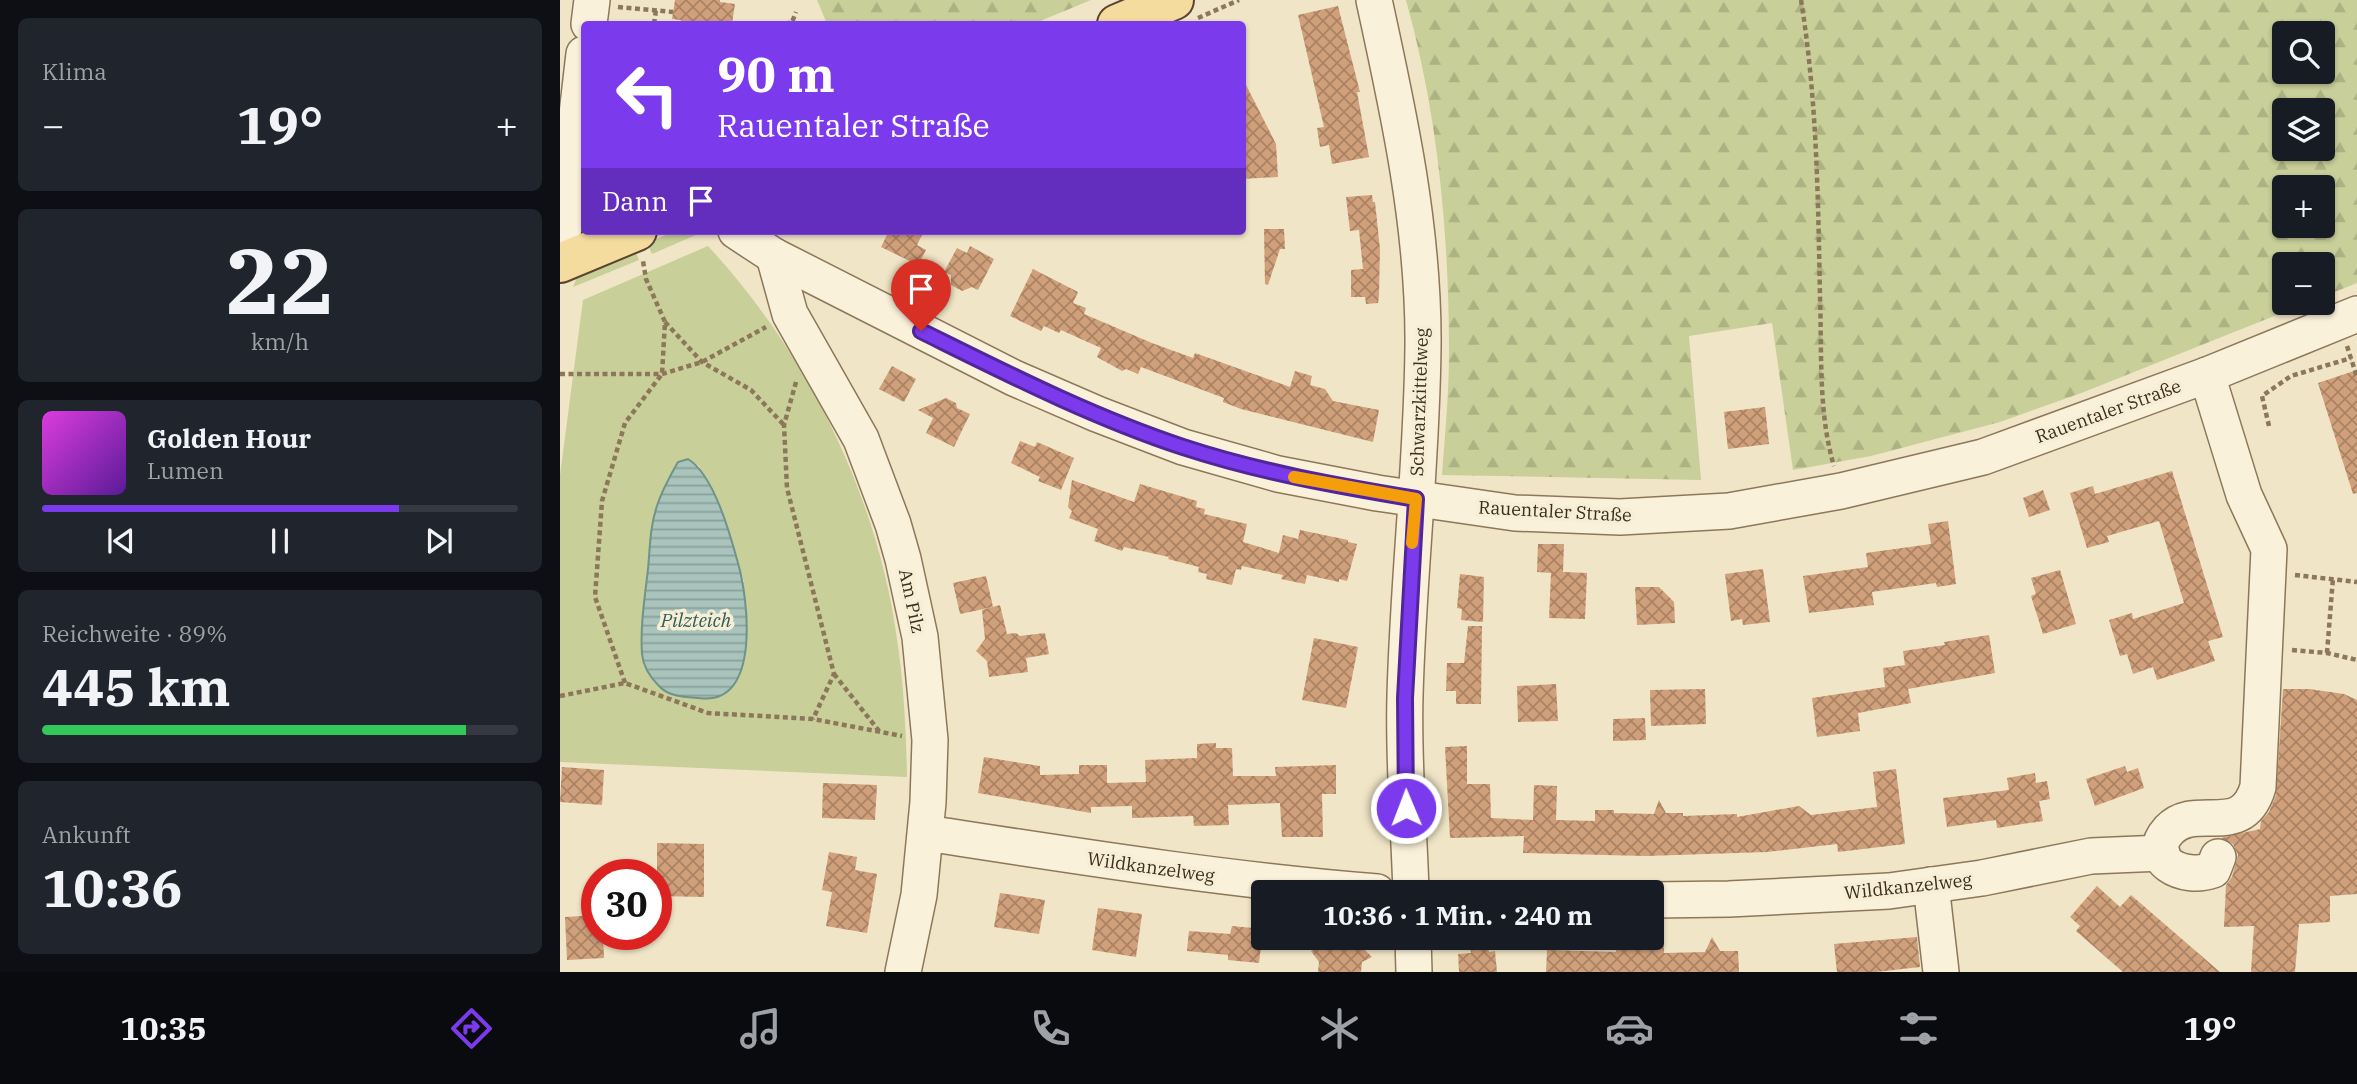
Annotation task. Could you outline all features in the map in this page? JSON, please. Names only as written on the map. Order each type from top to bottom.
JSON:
[{"type":"main road","points":[[1132,21],[1185,10]]},
{"type":"main road","points":[[560,262],[640,246]]},
{"type":"street","name":"Schwarzkittelweg","points":[[1374,0],[1399,113],[1417,231],[1423,345],[1405,698],[1406,808],[1410,880]]},
{"type":"street","points":[[592,21],[607,4]]},
{"type":"street","points":[[560,262],[581,76]]},
{"type":"street","name":"Rauentaler Straße","points":[[742,235],[774,256],[1014,378],[1183,447],[1278,474],[1416,499],[1515,513],[1620,517],[1729,511],[1841,491],[1983,457],[2207,375],[2357,314]]},
{"type":"street","name":"Am Pilz","points":[[774,256],[799,327],[861,439],[904,559],[920,637],[930,740],[926,834],[919,895],[903,972]]},
{"type":"street","points":[[2207,375],[2244,495],[2269,549],[2258,787],[2254,799],[2245,811],[2233,817],[2219,836],[2213,870],[2202,874],[2176,871],[2165,863],[2162,842],[2170,830],[2185,820],[2219,836]]},
{"type":"street","name":"Wildkanzelweg","points":[[926,834],[1251,880]]},
{"type":"street","name":"Wildkanzelweg","points":[[1664,900],[1889,891],[2091,856],[2162,853]]},
{"type":"street","points":[[1931,885],[1941,972]]},
{"type":"street","points":[[1413,950],[1414,972]]},
{"type":"path","points":[[1185,10],[1239,0]]},
{"type":"path","points":[[1801,0],[1815,115],[1826,442],[1841,491]]},
{"type":"path","points":[[607,4],[673,12]]},
{"type":"path","points":[[654,21],[656,10]]},
{"type":"path","points":[[792,21],[796,12]]},
{"type":"path","points":[[640,246],[646,279],[665,322],[702,362],[751,390],[784,425]]},
{"type":"path","points":[[625,683],[595,597],[602,501],[625,423],[662,374],[665,322]]},
{"type":"path","points":[[560,374],[662,374],[799,327],[784,425],[787,488],[834,674],[879,732]]},
{"type":"path","points":[[2269,426],[2262,396],[2291,376],[2351,358]]},
{"type":"path","points":[[2267,577],[2290,575],[2357,582]]},
{"type":"path","points":[[2327,653],[2333,578]]},
{"type":"path","points":[[2264,652],[2287,650],[2327,653],[2357,660]]},
{"type":"path","points":[[813,719],[834,674]]},
{"type":"path","points":[[560,696],[625,683],[708,713],[813,719],[930,740]]},
{"type":"green space","points":[[817,0],[1091,0],[1040,21],[826,21]]},
{"type":"green space","points":[[1406,0],[2357,0],[2357,283],[2335,292],[2335,252],[2272,252],[2272,315],[2277,315],[2084,392],[2000,422],[1871,456],[1793,470],[1772,323],[1689,336],[1701,480],[1442,475],[1449,368],[1447,263],[1440,175],[1426,87]]},
{"type":"green space","points":[[666,235],[696,235],[652,254],[647,243]]},
{"type":"green space","points":[[708,246],[744,288],[776,332],[806,379],[832,428],[855,479],[873,531],[897,639],[907,777],[560,762],[560,475],[583,300]],"holes":[[[698,465],[724,522],[744,582],[644,603],[654,525],[668,478]]]},
{"type":"green space","points":[[634,249],[639,260],[573,287],[578,275]]},
{"type":"water","name":"Pilzteich","points":[[688,459],[706,478],[720,506],[742,579],[747,623],[742,668],[733,686],[719,696],[699,698],[678,696],[659,686],[650,676],[642,654],[643,611],[655,514],[678,462]]},
{"type":"building","points":[[675,0],[720,0],[735,4],[732,21],[672,19]]},
{"type":"building","points":[[1338,6],[1360,92],[1357,92],[1369,157],[1332,164],[1329,145],[1320,147],[1317,128],[1324,127],[1298,15]]},
{"type":"building","points":[[1246,85],[1276,144],[1278,177],[1246,179]]},
{"type":"building","points":[[1372,195],[1380,249],[1379,296],[1378,303],[1366,304],[1365,297],[1351,297],[1351,270],[1363,269],[1359,230],[1350,231],[1346,197]]},
{"type":"building","points":[[1264,229],[1284,229],[1285,249],[1280,249],[1268,285],[1265,284]]},
{"type":"building","points":[[887,235],[922,235],[917,245],[926,250],[918,265],[881,247]]},
{"type":"building","points":[[970,246],[994,259],[978,290],[972,287],[962,291],[951,285],[951,275],[944,272],[957,248],[967,253]]},
{"type":"building","points":[[1033,269],[1078,292],[1073,303],[1086,308],[1084,314],[1152,343],[1193,358],[1195,353],[1290,387],[1295,371],[1312,376],[1310,385],[1325,389],[1333,401],[1379,410],[1373,442],[1241,409],[1223,402],[1224,398],[1141,367],[1138,374],[1126,369],[1122,371],[1097,357],[1101,348],[1061,330],[1059,333],[1044,326],[1041,331],[1010,316]]},
{"type":"building","points":[[892,366],[916,379],[904,402],[879,389]]},
{"type":"building","points":[[2357,370],[2357,493],[2353,494],[2318,383]]},
{"type":"building","points":[[946,398],[956,403],[957,408],[970,414],[954,447],[926,433],[933,418],[918,410]]},
{"type":"building","points":[[1765,407],[1769,444],[1728,449],[1724,412]]},
{"type":"building","points":[[1020,441],[1035,447],[1037,442],[1074,458],[1061,490],[1038,481],[1040,477],[1011,463]]},
{"type":"building","points":[[2172,471],[2223,637],[2208,641],[2215,661],[2157,680],[2153,667],[2133,674],[2127,654],[2120,656],[2109,620],[2132,613],[2133,619],[2184,603],[2159,521],[2107,536],[2109,542],[2087,548],[2070,493],[2093,486],[2095,494]]},
{"type":"building","points":[[1072,480],[1134,502],[1140,484],[1197,501],[1196,507],[1205,509],[1204,514],[1247,524],[1243,542],[1279,553],[1283,535],[1298,539],[1300,530],[1348,540],[1357,544],[1347,581],[1339,579],[1339,582],[1307,575],[1305,584],[1281,579],[1283,575],[1242,566],[1241,570],[1236,569],[1232,585],[1206,579],[1207,574],[1198,572],[1199,567],[1168,559],[1169,557],[1124,547],[1122,551],[1094,541],[1098,529],[1069,518],[1072,511],[1068,507]]},
{"type":"building","points":[[2043,490],[2050,510],[2029,517],[2023,498]]},
{"type":"building","points":[[1948,521],[1956,584],[1937,587],[1936,583],[1872,592],[1874,605],[1809,613],[1803,576],[1868,567],[1866,553],[1931,544],[1928,524]]},
{"type":"building","points":[[1538,544],[1564,544],[1563,572],[1587,573],[1585,619],[1549,618],[1551,573],[1537,572]]},
{"type":"building","points":[[1763,569],[1770,622],[1743,625],[1742,619],[1731,621],[1725,574]]},
{"type":"building","points":[[2060,570],[2076,624],[2043,634],[2031,596],[2036,594],[2031,578]]},
{"type":"building","points":[[1460,574],[1484,577],[1483,622],[1461,620],[1462,609],[1457,608]]},
{"type":"building","points":[[986,576],[993,607],[960,614],[953,583]]},
{"type":"building","points":[[1635,587],[1659,587],[1674,602],[1675,623],[1637,625]]},
{"type":"building","points":[[1000,605],[1007,634],[1016,633],[1020,636],[1045,633],[1049,654],[1026,658],[1028,672],[989,677],[987,661],[976,651],[985,639],[982,610]]},
{"type":"building","points":[[1468,626],[1482,626],[1481,704],[1456,704],[1456,691],[1446,691],[1447,663],[1464,663]]},
{"type":"building","points":[[1989,635],[1995,673],[1908,689],[1911,703],[1858,713],[1860,731],[1817,737],[1812,698],[1885,687],[1883,668],[1905,665],[1903,651]]},
{"type":"building","points":[[1314,638],[1358,647],[1346,708],[1302,700]]},
{"type":"building","points":[[1556,684],[1558,721],[1518,722],[1517,686]]},
{"type":"building","points":[[1705,689],[1706,724],[1651,726],[1650,690]]},
{"type":"building","points":[[2283,689],[2309,689],[2344,694],[2357,700],[2357,894],[2330,896],[2330,922],[2299,924],[2295,972],[2251,972],[2254,926],[2224,927],[2226,885],[2232,877],[2238,855],[2233,844],[2221,838],[2260,829],[2261,821],[2269,812],[2276,795]]},
{"type":"building","points":[[1645,718],[1646,740],[1613,741],[1613,719]]},
{"type":"building","points":[[1216,743],[1216,748],[1232,748],[1233,776],[1276,776],[1275,767],[1336,765],[1336,794],[1322,794],[1323,837],[1282,837],[1280,803],[1228,805],[1229,825],[1194,826],[1193,816],[1132,818],[1132,806],[1091,807],[1091,813],[978,793],[984,757],[1040,766],[1040,775],[1079,774],[1079,765],[1107,765],[1107,783],[1146,782],[1145,760],[1197,758],[1197,744]]},
{"type":"building","points":[[1467,746],[1467,784],[1490,784],[1491,818],[1533,820],[1534,785],[1557,786],[1556,820],[1595,821],[1595,810],[1654,814],[1659,800],[1666,813],[1683,813],[1683,816],[1737,814],[1737,817],[1799,806],[1811,815],[1877,807],[1873,772],[1896,769],[1905,844],[1838,852],[1837,844],[1767,852],[1646,856],[1523,853],[1524,836],[1450,838],[1445,747]]},
{"type":"building","points":[[2125,766],[2127,772],[2138,768],[2144,788],[2095,806],[2086,779]]},
{"type":"building","points":[[562,767],[604,770],[602,805],[560,802]]},
{"type":"building","points":[[2035,773],[2036,783],[2047,781],[2050,799],[2039,801],[2043,821],[1997,828],[1996,820],[1947,827],[1943,798],[2009,790],[2007,778]]},
{"type":"building","points":[[823,783],[877,785],[875,820],[822,818]]},
{"type":"building","points":[[657,843],[704,844],[704,897],[672,896],[672,859],[657,859]]},
{"type":"building","points":[[829,852],[857,857],[855,870],[877,874],[867,933],[826,926],[832,892],[822,890]]},
{"type":"building","points":[[2097,886],[2120,907],[2131,895],[2220,972],[2123,972],[2076,931],[2080,926],[2070,917]]},
{"type":"building","points":[[1000,893],[1045,900],[1039,934],[994,927]]},
{"type":"building","points":[[1098,908],[1142,914],[1136,957],[1092,950]]},
{"type":"building","points":[[581,916],[581,950],[604,950],[604,958],[567,960],[565,917]]},
{"type":"building","points":[[1232,926],[1251,928],[1251,950],[1261,950],[1259,963],[1228,960],[1228,955],[1187,951],[1189,931],[1230,934]]},
{"type":"building","points":[[1712,937],[1720,951],[1738,951],[1739,972],[1546,972],[1547,950],[1705,952]]},
{"type":"building","points":[[1917,937],[1920,967],[1876,972],[1837,972],[1834,944]]},
{"type":"building","points":[[1365,950],[1372,957],[1362,962],[1361,972],[1318,972],[1319,962],[1311,951]]},
{"type":"building","points":[[1471,950],[1495,951],[1497,972],[1459,972],[1458,954],[1471,953]]},
{"type":"slow traffic","points":[[1294,477],[1416,499],[1412,543]]},
{"type":"route","points":[[921,331],[1014,378],[1183,447],[1278,474],[1416,499],[1405,698],[1406,808]]}]
